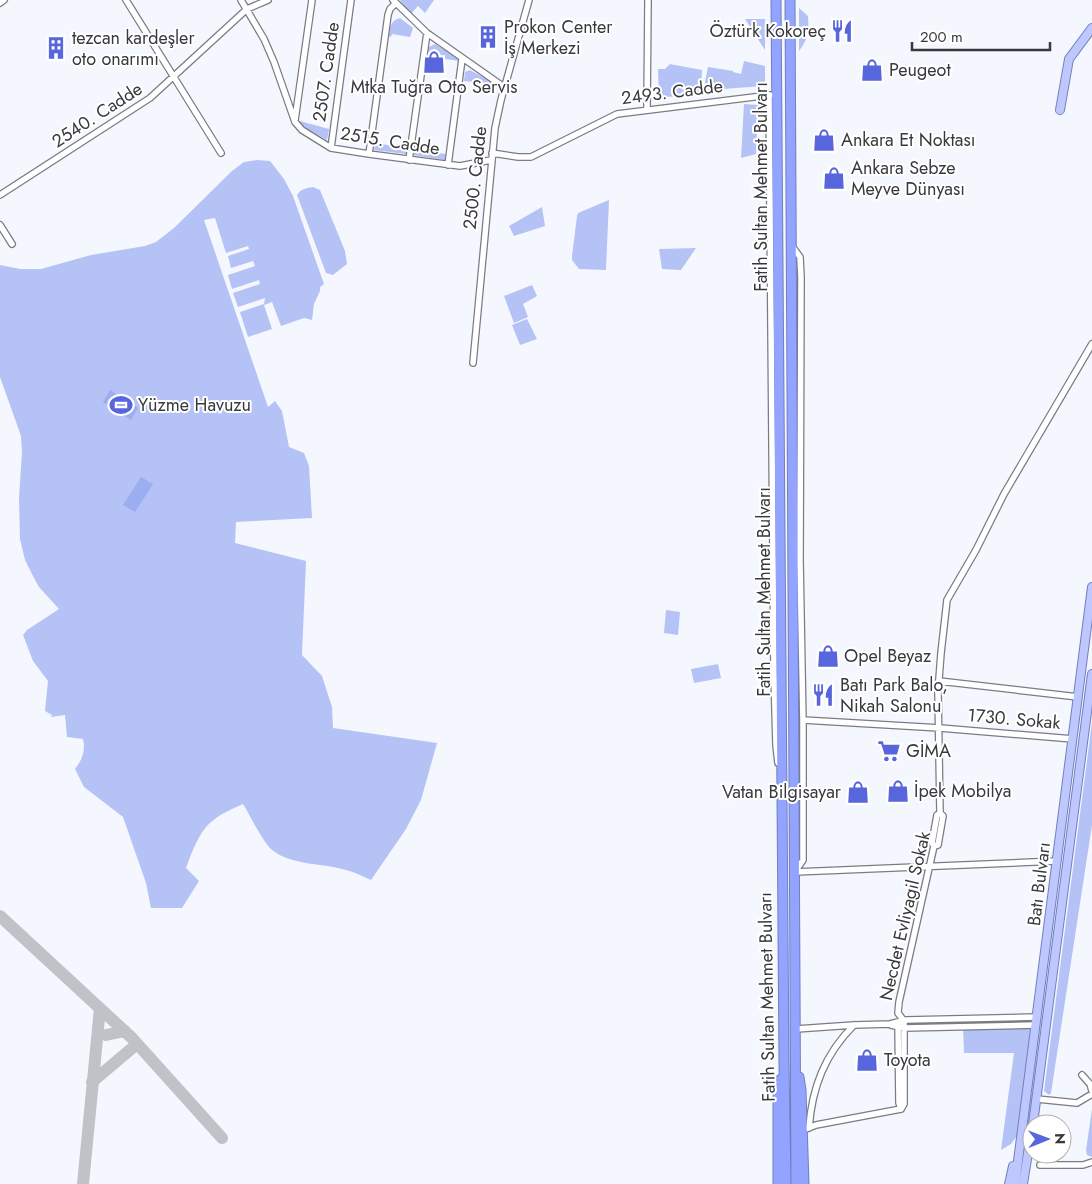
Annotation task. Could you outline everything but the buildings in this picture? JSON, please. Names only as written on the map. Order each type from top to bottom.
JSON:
[{"type":"highway","name":"Fatih Sultan Mehmet Bulvarı","points":[[776,0],[773,95],[786,1184]]},
{"type":"highway","name":"Fatih Sultan Mehmet Bulvarı","points":[[790,0],[796,1184]]},
{"type":"highway","points":[[778,1184],[778,1092],[784,1064]]},
{"type":"highway","points":[[796,1064],[806,1129],[804,1184]]},
{"type":"main road","points":[[1060,110],[1069,59],[1092,28]]},
{"type":"main road","name":"Batı Bulvarı","points":[[1015,1183],[1092,587]]},
{"type":"main road","name":"Batı Bulvarı","points":[[1035,1114],[1092,674]]},
{"type":"main road","name":"Batı Bulvarı","points":[[1015,1183],[1022,1164]]},
{"type":"main road","points":[[1027,1184],[1030,1164]]},
{"type":"street","points":[[0,3],[4,0]]},
{"type":"street","points":[[126,0],[221,153]]},
{"type":"street","points":[[241,0],[269,49],[295,122]]},
{"type":"street","name":"2540. Cadde","points":[[0,195],[150,98],[247,9],[268,0]]},
{"type":"street","points":[[295,122],[312,0]]},
{"type":"street","name":"2507. Cadde","points":[[331,148],[351,0]]},
{"type":"street","name":"2500. Cadde","points":[[473,364],[495,128],[504,87],[529,0]]},
{"type":"street","points":[[647,110],[648,0]]},
{"type":"street","points":[[368,154],[388,16],[394,1],[427,33],[504,87]]},
{"type":"street","points":[[409,160],[427,33]]},
{"type":"street","points":[[448,165],[462,59]]},
{"type":"street","name":"2493. Cadde","points":[[491,156],[531,156],[611,116],[773,95]]},
{"type":"street","name":"2515. Cadde","points":[[295,122],[302,130],[331,148],[448,165],[464,165],[491,156]]},
{"type":"street","points":[[0,225],[12,244]]},
{"type":"street","points":[[791,245],[800,257],[801,277],[800,534],[803,860],[795,872]]},
{"type":"street","name":"Necdet Evliyagil Sokak","points":[[901,1024],[898,1013],[899,1002],[934,846],[938,845],[943,816],[940,813],[939,681],[947,600],[976,550],[1004,494],[1092,344]]},
{"type":"street","points":[[794,710],[802,678]]},
{"type":"street","points":[[939,681],[1078,697]]},
{"type":"street","name":"1730. Sokak","points":[[803,720],[940,728],[1072,739]]},
{"type":"street","points":[[795,872],[1057,860]]},
{"type":"street","points":[[796,1029],[854,1025],[1036,1021]]},
{"type":"street","points":[[854,1025],[840,1039],[826,1060],[817,1085],[806,1129],[902,1109],[904,1104],[901,1024]]},
{"type":"street","points":[[1037,1099],[1077,1103],[1092,1092],[1090,1084],[1082,1076]]},
{"type":"street","points":[[1040,1164],[1083,1165],[1092,1162]]},
{"type":"shaded area","points":[[400,0],[434,0],[425,13],[418,6],[410,15]]},
{"type":"shaded area","points":[[799,8],[808,16],[808,35],[799,51]]},
{"type":"shaded area","points":[[400,18],[413,28],[410,37],[392,34],[391,37],[389,36],[391,25]]},
{"type":"shaded area","points":[[745,19],[765,19],[765,50]]},
{"type":"shaded area","points":[[435,44],[459,59],[459,61],[426,56],[427,48]]},
{"type":"shaded area","points":[[744,61],[765,66],[765,86],[707,89],[705,82],[708,67],[741,74]]},
{"type":"shaded area","points":[[670,64],[702,70],[701,91],[696,96],[659,97],[658,69],[665,69]]},
{"type":"shaded area","points":[[470,70],[492,82],[493,90],[482,83],[464,81],[465,72]]},
{"type":"shaded area","points":[[744,104],[758,105],[756,154],[741,158]]},
{"type":"shaded area","points":[[300,121],[329,129],[327,140],[300,125]]},
{"type":"shaded area","points":[[375,143],[407,148],[406,154],[374,150]]},
{"type":"shaded area","points":[[413,150],[446,154],[445,160],[412,155]]},
{"type":"shaded area","points":[[270,161],[284,179],[293,196],[324,284],[320,287],[314,304],[312,320],[304,318],[281,326],[272,302],[264,305],[272,329],[248,337],[240,312],[264,304],[265,298],[238,307],[233,293],[260,284],[259,280],[232,289],[228,275],[255,266],[253,261],[231,268],[228,256],[249,249],[248,246],[226,253],[215,218],[204,220],[268,407],[275,401],[282,411],[289,447],[304,453],[309,466],[312,518],[236,522],[235,543],[306,561],[302,655],[322,676],[332,707],[333,728],[437,743],[421,800],[406,829],[371,880],[346,870],[297,861],[280,855],[272,850],[264,841],[243,804],[215,819],[199,837],[186,868],[199,881],[182,908],[151,908],[146,883],[123,817],[84,787],[75,769],[83,755],[83,739],[67,737],[65,715],[51,717],[52,715],[45,711],[48,681],[33,661],[23,635],[27,630],[59,609],[39,587],[25,560],[20,539],[21,436],[0,377],[0,265],[20,269],[41,269],[91,255],[145,246],[156,242],[174,228],[232,171],[244,162]]},
{"type":"shaded area","points":[[313,187],[320,190],[345,251],[347,264],[333,275],[326,273],[297,195],[304,189]]},
{"type":"shaded area","points":[[609,200],[606,270],[579,269],[572,260],[578,213]]},
{"type":"shaded area","points":[[542,207],[545,226],[514,236],[509,226]]},
{"type":"shaded area","points":[[696,248],[681,270],[662,269],[659,249]]},
{"type":"shaded area","points":[[532,285],[537,296],[523,304],[528,317],[514,323],[504,296]]},
{"type":"shaded area","points":[[527,319],[537,339],[520,345],[512,325]]},
{"type":"shaded area","name":"Yüzme Havuzu","points":[[110,390],[138,408],[131,420],[103,402]]},
{"type":"shaded area","points":[[141,477],[153,484],[135,512],[123,505]]},
{"type":"shaded area","points":[[666,610],[680,612],[678,635],[664,633]]},
{"type":"shaded area","points":[[718,664],[721,678],[694,683],[691,669]]},
{"type":"shaded area","points":[[1092,722],[1092,825],[1051,1093],[1049,1095],[1044,1091]]},
{"type":"shaded area","points":[[1036,1025],[1019,1133],[1011,1144],[1001,1150],[1014,1053],[964,1053],[963,1027]]},
{"type":"shaded area","points":[[1092,1109],[1092,1157],[1087,1155],[1086,1150]]},
{"type":"taxiway","points":[[0,916],[132,1038],[222,1138]]},
{"type":"taxiway","points":[[83,1184],[100,1008]]},
{"type":"taxiway","points":[[106,1035],[125,1031]]},
{"type":"taxiway","points":[[92,1082],[137,1044]]},
{"type":"place","name":"Öztürk Kokoreç","points":[[842,31]]},
{"type":"place","name":"Prokon Center İş Merkezi","points":[[488,37]]},
{"type":"place","name":"tezcan kardeşler oto onarımı","points":[[56,48]]},
{"type":"place","name":"Mtka Tuğra Oto Servis","points":[[434,62]]},
{"type":"place","name":"Peugeot","points":[[872,70]]},
{"type":"place","name":"Ankara Et Noktası","points":[[824,140]]},
{"type":"place","name":"Ankara Sebze Meyve Dünyası","points":[[834,178]]},
{"type":"place","name":"Yüzme Havuzu","points":[[121,405]]},
{"type":"place","name":"Opel Beyaz","points":[[828,656]]},
{"type":"place","name":"Batı Park Balo, Nikah Salonu","points":[[823,695]]},
{"type":"place","name":"GİMA","points":[[889,751]]},
{"type":"place","name":"İpek Mobilya","points":[[898,791]]},
{"type":"place","name":"Vatan Bilgisayar","points":[[858,792]]},
{"type":"place","name":"Toyota","points":[[867,1060]]}]
